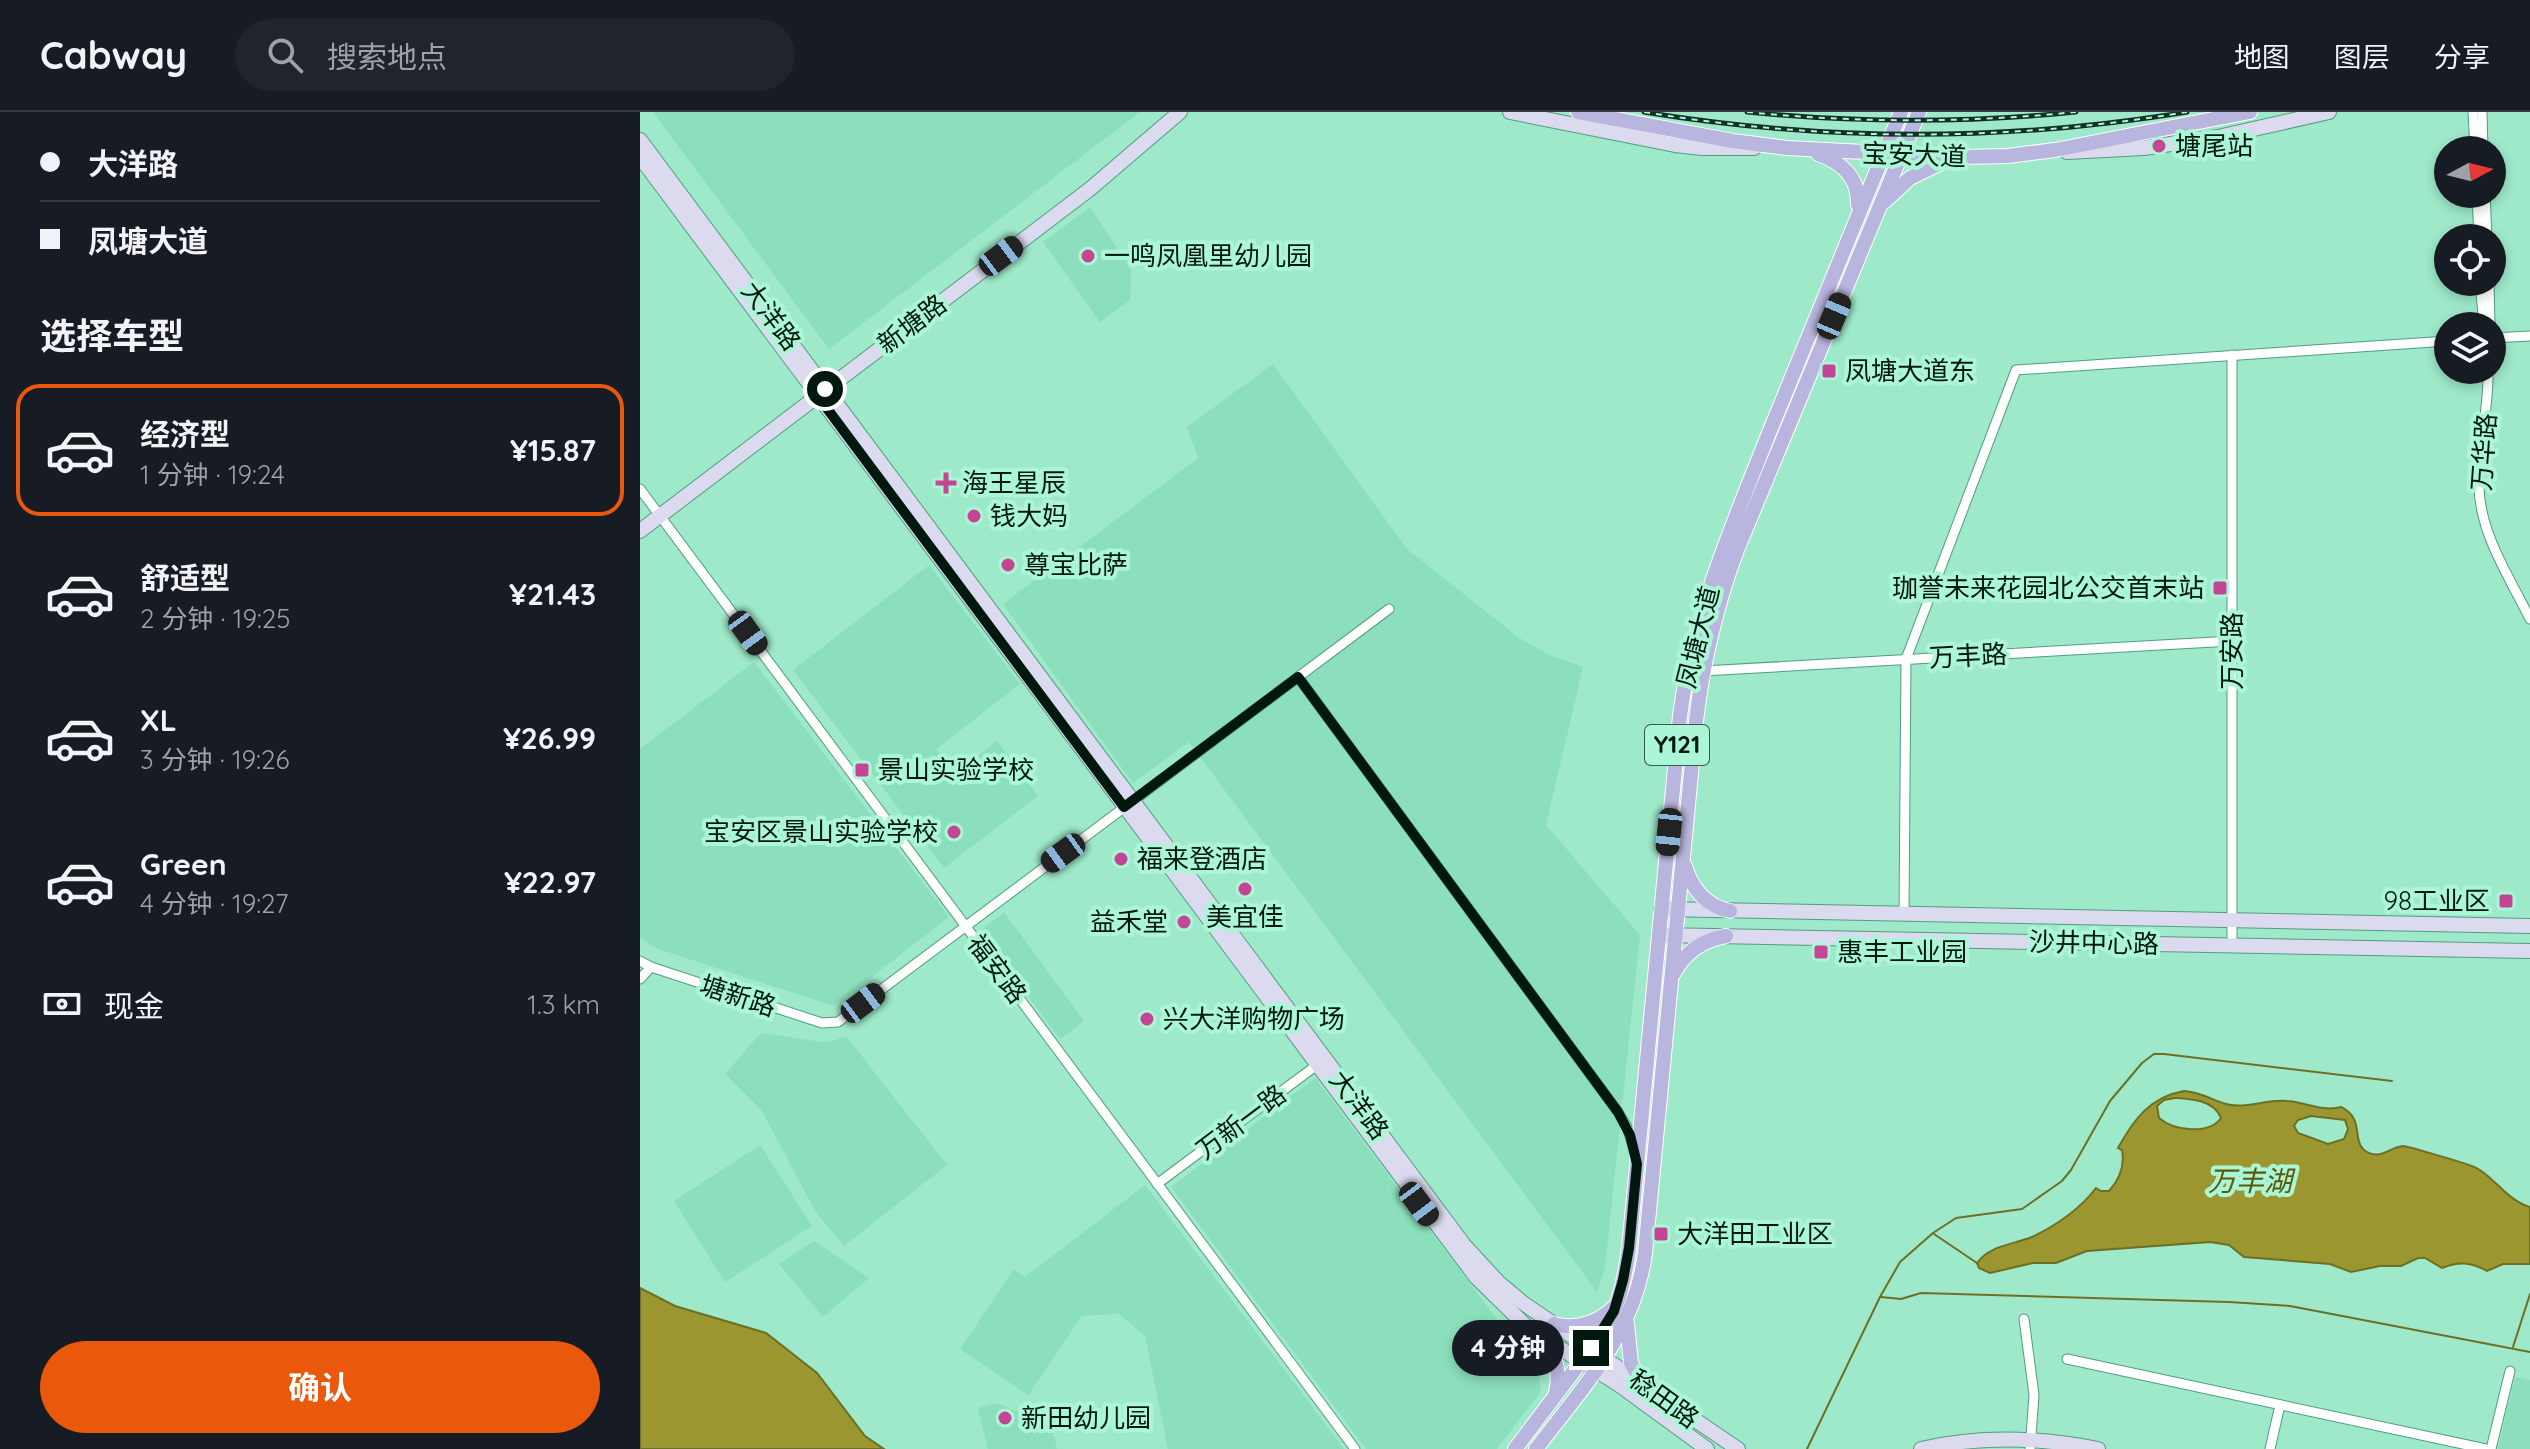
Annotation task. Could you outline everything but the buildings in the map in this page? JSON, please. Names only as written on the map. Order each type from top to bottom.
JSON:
[{"type":"main road","name":"宝安大道","points":[[1578,112],[1787,148],[1961,157],[2031,154],[2250,112]]},
{"type":"main road","name":"凤塘大道","points":[[1515,1449],[1591,1348],[1610,1320],[1618,1301],[1627,1260],[1681,707],[1698,622],[1721,555],[1856,216],[1901,112]]},
{"type":"main road","name":"凤塘大道","points":[[1536,1449],[1604,1357],[1627,1319],[1639,1289],[1703,671],[1717,608],[1737,550],[1919,112]]},
{"type":"main road","points":[[1807,150],[1838,162],[1852,177],[1858,194],[1856,216]]},
{"type":"main road","points":[[1877,212],[1895,189],[1910,178],[1935,164],[1961,157]]},
{"type":"main road","points":[[1683,851],[1687,871],[1696,890],[1709,903],[1730,911]]},
{"type":"main road","points":[[1671,980],[1687,954],[1705,942],[1726,936]]},
{"type":"main road","points":[[1554,1324],[1569,1327],[1592,1322],[1607,1314],[1618,1301]]},
{"type":"main road","points":[[1627,1319],[1629,1356],[1643,1384]]},
{"type":"main road","points":[[1545,1341],[1553,1354],[1557,1372],[1555,1396]]},
{"type":"street","name":"新塘路","points":[[640,531],[1090,189],[1180,112]]},
{"type":"street","points":[[1510,112],[1675,145],[1787,148]]},
{"type":"street","points":[[2031,154],[2144,148],[2218,137],[2329,112]]},
{"type":"street","points":[[2473,112],[2474,136]]},
{"type":"street","points":[[2482,112],[2483,136]]},
{"type":"street","name":"大洋路","points":[[640,140],[821,392]]},
{"type":"street","name":"大洋路","points":[[640,157],[821,392],[1320,1062],[1476,1277],[1520,1322],[1581,1362]]},
{"type":"street","points":[[2506,337],[2530,336]]},
{"type":"street","points":[[1904,914],[1906,659],[2016,370],[2434,342]]},
{"type":"street","name":"万安路","points":[[2232,355],[2232,946]]},
{"type":"street","name":"万华路","points":[[2488,384],[2479,472],[2480,499],[2492,541],[2530,619]]},
{"type":"street","name":"福安路","points":[[640,489],[1355,1449]]},
{"type":"street","points":[[965,926],[1389,609]]},
{"type":"street","name":"万丰路","points":[[1703,671],[2232,641]]},
{"type":"street","points":[[1298,677],[1618,1112],[1630,1135],[1637,1164]]},
{"type":"street","name":"沙井中心路","points":[[1661,909],[2530,926]]},
{"type":"street","name":"塘新路","points":[[640,961],[822,1023],[838,1022],[965,926]]},
{"type":"street","name":"沙井中心路","points":[[1659,935],[2530,951]]},
{"type":"street","points":[[640,979],[651,967]]},
{"type":"street","name":"大洋路","points":[[1320,1062],[1464,1245],[1512,1295],[1591,1348]]},
{"type":"street","name":"万新一路","points":[[1157,1184],[1320,1062]]},
{"type":"street","points":[[1618,1112],[1634,1111],[1643,1104]]},
{"type":"street","points":[[2024,1319],[2034,1395],[2031,1444]]},
{"type":"street","name":"稔田路","points":[[1591,1348],[1738,1449]]},
{"type":"street","points":[[2067,1359],[2488,1449],[2510,1371]]},
{"type":"street","name":"稔田路","points":[[1581,1362],[1618,1384],[1707,1449]]},
{"type":"street","points":[[2270,1449],[2280,1405]]},
{"type":"street","points":[[1921,1449],[1981,1439],[2098,1449]]},
{"type":"shaded area","points":[[653,112],[1140,112],[829,349]]},
{"type":"shaded area","name":"一鸣凤凰里幼儿园","points":[[1090,207],[1131,269],[1130,300],[1100,322],[1043,242]]},
{"type":"shaded area","name":"大洋田工业区","points":[[1273,364],[1407,549],[1518,637],[1549,655],[1583,667],[1546,825],[1640,935],[1605,1268],[1597,1292],[1189,742],[1133,783],[1003,604],[1198,458],[1187,427]]},
{"type":"shaded area","points":[[929,565],[1020,684],[936,749],[955,774],[997,741],[1038,796],[944,868],[793,670]]},
{"type":"shaded area","points":[[754,662],[949,917],[834,1006],[658,949],[640,937],[640,749]]},
{"type":"shaded area","points":[[1004,912],[1084,1021],[1060,1039],[980,931]]},
{"type":"shaded area","points":[[764,1033],[822,1042],[846,1036],[947,1165],[844,1246],[815,1211],[762,1111],[725,1074]]},
{"type":"shaded area","points":[[1315,1078],[1502,1326],[1535,1348],[1541,1391],[1497,1449],[1366,1449],[1171,1187]]},
{"type":"shaded area","points":[[760,1145],[812,1226],[725,1282],[674,1201]]},
{"type":"shaded area","points":[[1145,1185],[1344,1449],[1168,1449],[1145,1336],[1119,1314],[1082,1316],[1028,1395],[960,1349],[1014,1269],[1025,1277]]},
{"type":"shaded area","points":[[814,1241],[869,1278],[823,1317],[779,1264]]},
{"type":"shaded area","points":[[2515,1377],[2530,1380],[2530,1449],[2498,1449]]},
{"type":"shaded area","name":"新田幼儿园","points":[[998,1403],[1052,1428],[1057,1449],[988,1449],[978,1408]]},
{"type":"water","name":"万丰湖","points":[[2191,1092],[2238,1106],[2280,1101],[2341,1107],[2353,1118],[2359,1142],[2367,1152],[2377,1155],[2403,1146],[2477,1169],[2513,1198],[2530,1207],[2530,1264],[2503,1264],[2487,1271],[2464,1264],[2442,1268],[2425,1258],[2418,1258],[2401,1266],[2380,1266],[2351,1272],[2330,1264],[2244,1257],[2229,1245],[2210,1242],[2087,1251],[2056,1263],[2033,1263],[1990,1273],[1979,1268],[1977,1263],[1988,1252],[2032,1237],[2050,1227],[2075,1210],[2096,1188],[2109,1191],[2122,1167],[2122,1150],[2118,1148],[2130,1128],[2152,1104],[2172,1094]],"holes":[[[2175,1098],[2208,1104],[2221,1118],[2200,1129],[2173,1126],[2159,1118],[2157,1106],[2164,1100]],[[2311,1116],[2345,1120],[2348,1129],[2344,1139],[2328,1144],[2298,1133],[2294,1126],[2298,1120]]]},
{"type":"water","points":[[640,1288],[675,1306],[766,1333],[817,1373],[865,1436],[884,1449],[640,1449]]},
{"type":"waterway","points":[[1807,1449],[1900,1262],[1933,1233],[1956,1218],[2022,1209],[2062,1181],[2110,1101],[2142,1063],[2154,1054],[2392,1081]]},
{"type":"waterway","points":[[1934,1234],[1977,1263]]},
{"type":"waterway","points":[[1881,1297],[1901,1299],[1921,1293],[2290,1306],[2530,1352]]},
{"type":"waterway","points":[[2513,1347],[2530,1294]]},
{"type":"railway","points":[[1644,112],[1780,129],[1916,134],[2051,129],[2187,112]]},
{"type":"railway","points":[[1747,112],[1912,120],[2076,112]]},
{"type":"place","name":"塘尾站","points":[[2159,146]]},
{"type":"place","name":"一鸣凤凰里幼儿园","points":[[1088,256]]},
{"type":"place","name":"凤塘大道东","points":[[1829,371]]},
{"type":"place","name":"海王星辰","points":[[946,483]]},
{"type":"place","name":"钱大妈","points":[[974,516]]},
{"type":"place","name":"尊宝比萨","points":[[1008,565]]},
{"type":"place","name":"珈誉未来花园北公交首末站","points":[[2220,588]]},
{"type":"place","name":"景山实验学校","points":[[862,770]]},
{"type":"place","name":"宝安区景山实验学校","points":[[954,832]]},
{"type":"place","name":"福来登酒店","points":[[1121,859]]},
{"type":"place","name":"美宜佳","points":[[1245,889]]},
{"type":"place","name":"98工业区","points":[[2506,901]]},
{"type":"place","name":"益禾堂","points":[[1184,922]]},
{"type":"place","name":"惠丰工业园","points":[[1821,952]]},
{"type":"place","name":"兴大洋购物广场","points":[[1147,1019]]},
{"type":"place","name":"大洋田工业区","points":[[1661,1234]]},
{"type":"place","name":"新田幼儿园","points":[[1005,1418]]},
{"type":"route","points":[[825,389],[817,395],[1124,807],[1298,677],[1627,1127],[1637,1164],[1627,1260],[1614,1311],[1591,1348]]}]
